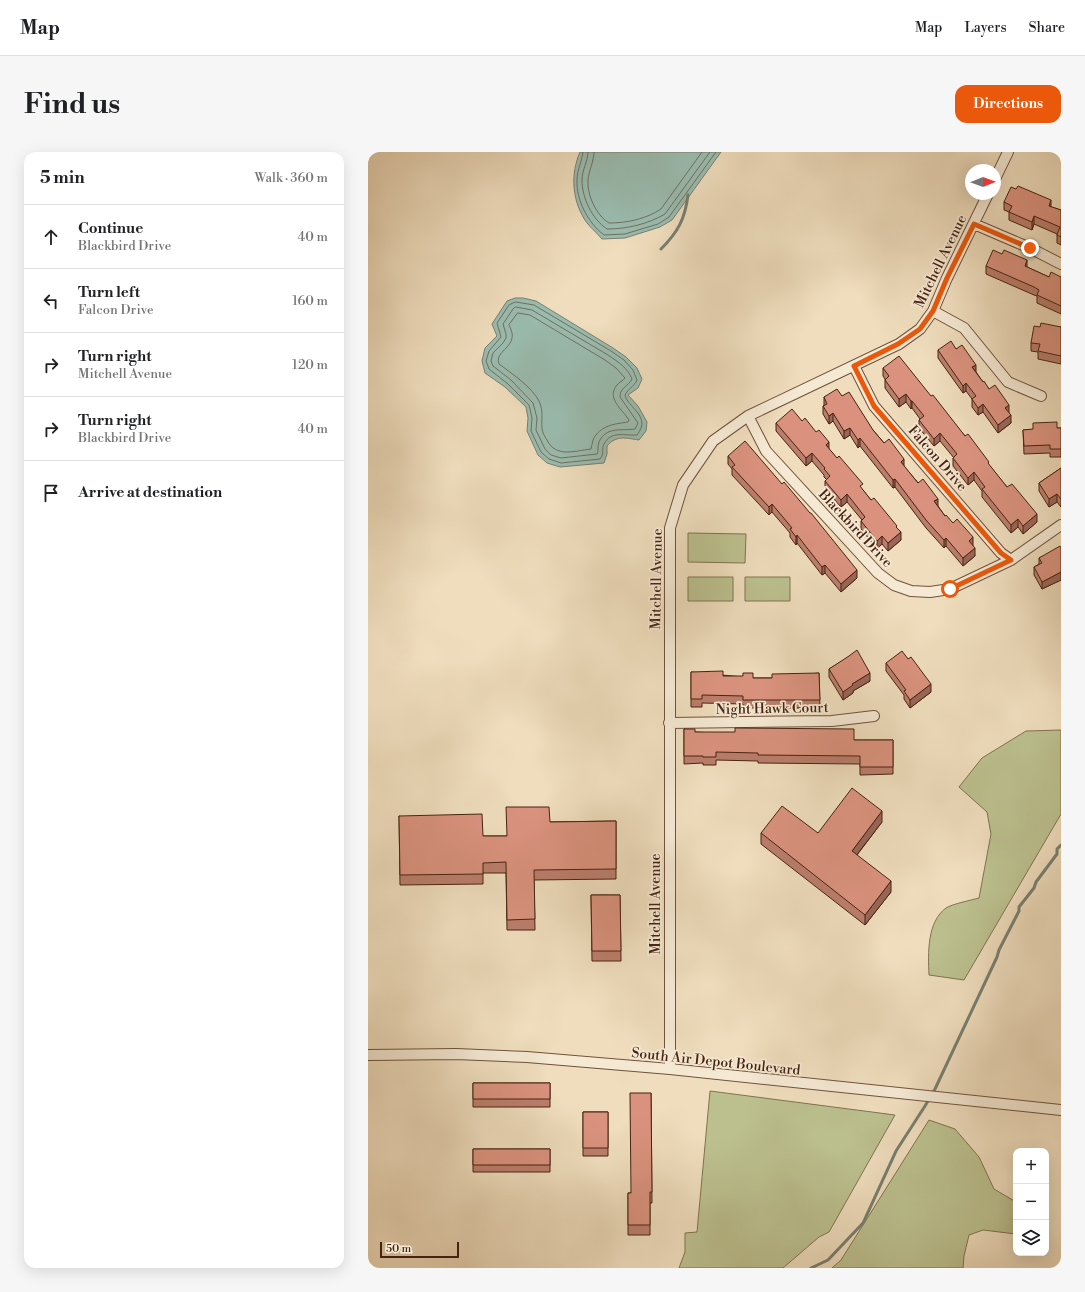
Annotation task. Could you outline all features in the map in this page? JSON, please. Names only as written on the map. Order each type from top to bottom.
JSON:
[{"type":"street","points":[[1001,167],[1008,152]]},
{"type":"street","name":"Mitchell Avenue","points":[[670,1069],[670,528],[683,485],[713,441],[748,416],[898,344],[920,329],[933,311],[947,278],[985,200]]},
{"type":"street","points":[[974,224],[1030,248],[1061,264]]},
{"type":"street","points":[[933,311],[964,328],[1008,382],[1041,396]]},
{"type":"street","name":"Falcon Drive","points":[[854,366],[874,406],[1001,553],[1011,560]]},
{"type":"street","name":"Blackbird Drive","points":[[748,416],[766,451],[878,573],[894,585],[911,591],[930,592],[950,589],[1011,560],[1061,525]]},
{"type":"street","name":"Night Hawk Court","points":[[669,723],[832,721],[874,716]]},
{"type":"street","name":"South Air Depot Boulevard","points":[[368,1055],[492,1054],[670,1069],[944,1099],[1061,1110]]},
{"type":"green space","points":[[688,533],[746,534],[745,563],[688,562]]},
{"type":"green space","points":[[688,577],[733,577],[733,601],[688,601]]},
{"type":"green space","points":[[745,577],[790,577],[790,601],[745,601]]},
{"type":"green space","points":[[1061,730],[1061,814],[964,980],[929,975],[930,938],[935,921],[946,908],[979,898],[991,834],[987,812],[959,787],[982,758],[1026,731]]},
{"type":"green space","points":[[710,1091],[895,1115],[829,1232],[819,1237],[783,1268],[679,1268],[685,1252],[685,1233],[697,1232]]},
{"type":"green space","points":[[929,1120],[955,1129],[979,1157],[994,1189],[1013,1200],[1013,1234],[983,1230],[969,1235],[963,1268],[832,1268],[841,1260]]},
{"type":"water","points":[[580,152],[721,152],[672,220],[660,227],[625,238],[602,239],[587,223],[578,206],[574,188],[574,179]]},
{"type":"water","points":[[515,298],[536,301],[613,348],[626,357],[637,368],[642,379],[638,388],[628,395],[638,406],[647,422],[646,431],[639,440],[622,438],[614,440],[607,446],[607,454],[604,463],[560,467],[547,463],[538,455],[527,431],[528,418],[526,407],[505,387],[485,373],[482,361],[485,348],[497,336],[492,324],[507,301]]},
{"type":"building","points":[[1018,186],[1051,200],[1049,206],[1061,210],[1061,237],[1057,235],[1060,227],[1034,216],[1032,222],[1009,212],[1012,206],[1004,202],[1011,187],[1016,189]]},
{"type":"building","points":[[993,250],[1002,254],[1004,250],[1027,260],[1025,266],[1049,277],[1051,272],[1061,277],[1061,306],[1037,295],[1039,290],[1034,287],[986,266]]},
{"type":"building","points":[[1041,323],[1061,327],[1061,356],[1038,351],[1040,344],[1031,343],[1034,326],[1040,327]]},
{"type":"building","points":[[951,341],[956,349],[962,345],[976,365],[972,367],[983,382],[984,381],[989,389],[995,385],[1009,405],[1005,408],[1011,415],[998,425],[983,404],[978,408],[972,399],[976,396],[966,383],[963,386],[938,350]]},
{"type":"building","points":[[899,356],[931,396],[933,395],[965,436],[968,434],[1007,487],[1012,484],[1037,514],[1023,526],[1018,519],[1011,525],[982,489],[985,487],[974,472],[968,478],[953,458],[957,454],[940,433],[934,439],[919,420],[924,416],[912,401],[906,394],[899,399],[885,380],[889,376],[883,368]]},
{"type":"building","points":[[837,389],[842,396],[849,392],[873,430],[884,443],[889,439],[904,459],[901,462],[918,483],[923,479],[938,499],[934,501],[945,516],[946,515],[953,523],[957,519],[973,537],[969,541],[975,548],[963,558],[946,538],[944,540],[926,520],[895,479],[893,480],[860,438],[858,440],[850,428],[844,431],[833,413],[829,416],[823,406],[827,404],[824,397]]},
{"type":"building","points":[[792,409],[802,421],[805,418],[816,432],[819,430],[829,442],[826,445],[837,458],[839,456],[863,484],[860,486],[871,500],[874,498],[897,526],[896,527],[901,532],[888,543],[882,536],[877,541],[861,521],[865,517],[847,494],[841,500],[825,481],[830,476],[824,469],[825,468],[812,453],[806,458],[776,423]]},
{"type":"building","points":[[1057,422],[1057,428],[1061,428],[1061,449],[1050,449],[1050,445],[1024,446],[1023,430],[1033,429],[1033,423]]},
{"type":"building","points":[[745,441],[782,484],[784,482],[811,513],[857,570],[841,584],[825,565],[822,567],[797,535],[796,537],[790,529],[792,528],[772,504],[769,507],[732,467],[735,465],[728,456]]},
{"type":"building","points":[[1061,468],[1061,499],[1057,494],[1049,499],[1039,483]]},
{"type":"building","points":[[1060,546],[1061,572],[1042,582],[1034,567],[1042,563],[1039,558]]},
{"type":"building","points":[[857,650],[870,673],[852,684],[853,685],[843,692],[829,669]]},
{"type":"building","points":[[902,651],[908,659],[911,657],[931,684],[910,700],[904,691],[906,690],[886,663]]},
{"type":"building","points":[[723,671],[723,676],[743,676],[743,673],[753,673],[753,678],[772,678],[772,674],[819,673],[820,700],[743,700],[743,696],[702,695],[702,699],[691,699],[691,672]]},
{"type":"building","points":[[735,728],[854,729],[854,740],[893,740],[893,767],[860,767],[860,756],[758,755],[758,753],[716,752],[716,757],[684,756],[684,729],[695,729],[695,732],[735,732]]},
{"type":"building","points":[[852,788],[882,811],[852,851],[891,881],[865,915],[761,833],[782,806],[818,833]]},
{"type":"building","points":[[506,807],[549,807],[550,822],[616,821],[616,869],[534,870],[535,919],[507,920],[506,862],[483,863],[483,874],[400,875],[399,816],[482,814],[483,836],[507,836]]},
{"type":"building","points":[[591,895],[620,895],[621,951],[592,951]]},
{"type":"building","points":[[473,1083],[550,1083],[550,1099],[473,1099]]},
{"type":"building","points":[[630,1093],[651,1093],[652,1192],[650,1192],[650,1225],[628,1225],[628,1193],[631,1193]]},
{"type":"building","points":[[583,1112],[608,1112],[608,1148],[583,1148]]},
{"type":"building","points":[[473,1149],[550,1149],[550,1165],[473,1165]]},
{"type":"waterway","points":[[661,249],[680,225],[685,211],[688,195]]},
{"type":"waterway","points":[[811,1268],[828,1260],[863,1223],[896,1151],[935,1089],[999,950],[1019,911],[1019,907],[1034,888],[1036,882],[1057,854],[1057,849],[1061,845]]},
{"type":"route","points":[[950,589],[1011,560],[1001,553],[874,406],[854,366],[898,344],[920,329],[933,311],[947,278],[974,224],[1030,248]]}]
